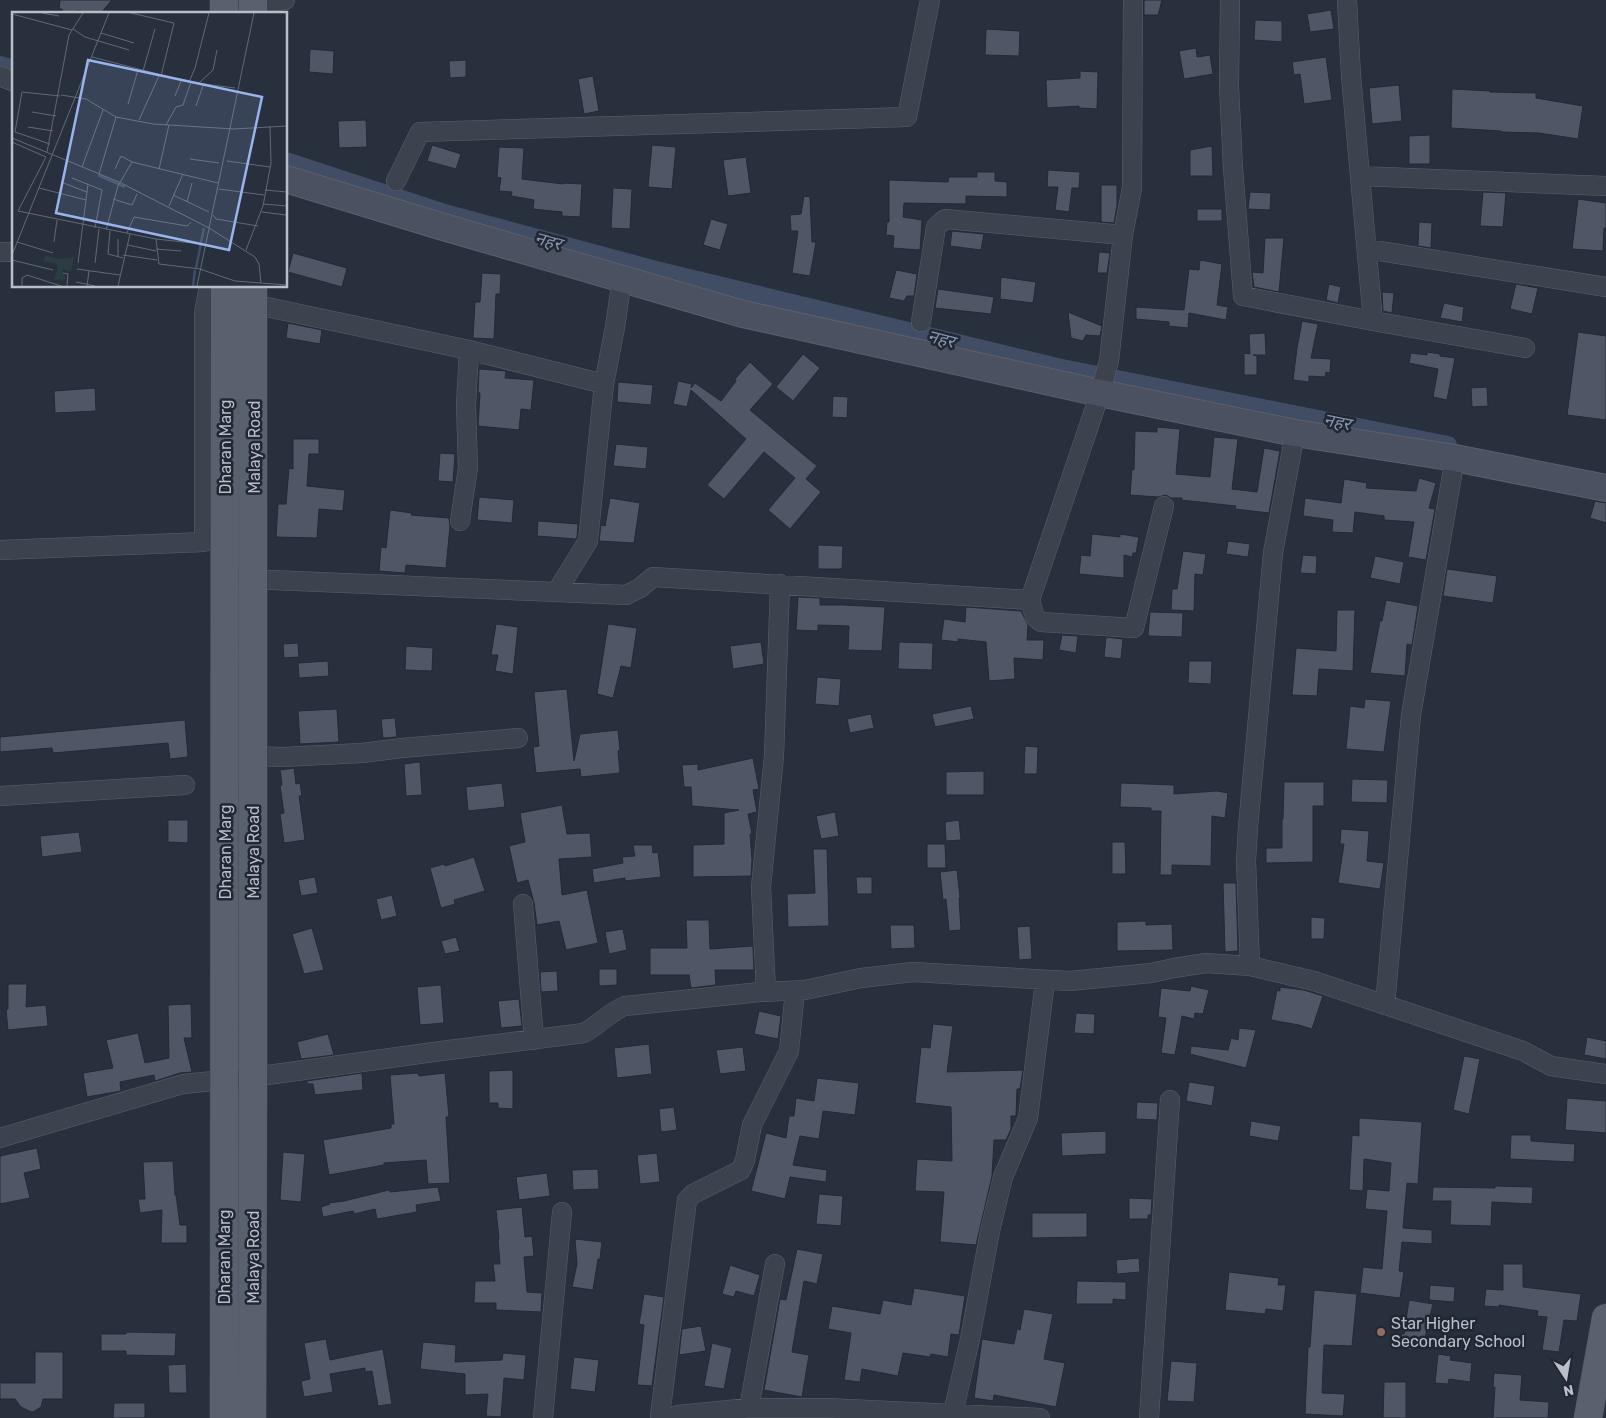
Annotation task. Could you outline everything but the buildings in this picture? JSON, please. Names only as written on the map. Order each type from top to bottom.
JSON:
[{"type":"main road","name":"Dharan Marg","points":[[224,1418],[225,288]]},
{"type":"main road","name":"Malaya Road","points":[[252,1418],[253,295]]},
{"type":"main road","points":[[1588,1418],[1606,1318]]},
{"type":"street","points":[[253,6],[285,0]]},
{"type":"street","points":[[396,181],[420,132],[907,117],[930,0]]},
{"type":"street","points":[[1133,0],[1132,188],[1124,235],[1109,361],[1100,394],[1030,600],[1035,617],[1041,622],[1134,628],[1164,506]]},
{"type":"street","points":[[1230,0],[1229,86],[1243,296],[1373,322],[1526,348]]},
{"type":"street","points":[[1348,0],[1351,76],[1373,322]]},
{"type":"street","points":[[0,76],[12,81]]},
{"type":"street","points":[[1360,176],[1606,186]]},
{"type":"street","points":[[288,180],[743,314],[1100,394],[1295,433],[1456,458],[1606,488]]},
{"type":"street","points":[[921,322],[936,227],[945,219],[1124,235]]},
{"type":"street","points":[[1367,248],[1606,288]]},
{"type":"street","points":[[557,591],[588,541],[604,384],[622,279]]},
{"type":"street","points":[[0,550],[204,542],[204,313],[209,288]]},
{"type":"street","points":[[253,295],[604,384]]},
{"type":"street","points":[[460,521],[468,468],[466,405],[469,350]]},
{"type":"street","points":[[1250,966],[1246,861],[1248,827],[1273,553],[1295,433]]},
{"type":"street","points":[[1385,1005],[1411,715],[1456,458]]},
{"type":"street","points":[[225,578],[626,595],[640,588],[653,576],[1030,600]]},
{"type":"street","points":[[766,992],[761,887],[774,756],[780,584]]},
{"type":"street","points":[[253,756],[283,757],[362,753],[518,738]]},
{"type":"street","points":[[0,796],[185,784]]},
{"type":"street","points":[[523,904],[534,1040]]},
{"type":"street","points":[[0,1138],[184,1084],[225,1081],[584,1033],[615,1010],[625,1006],[805,990],[861,978],[913,972],[1070,981],[1151,973],[1206,962],[1250,966],[1314,981],[1523,1051],[1551,1066],[1606,1074]]},
{"type":"street","points":[[954,1413],[990,1231],[1003,1177],[1028,1118],[1045,980]]},
{"type":"street","points":[[795,990],[789,1051],[752,1125],[745,1160],[741,1170],[693,1194],[688,1200],[666,1417],[748,1408],[826,1408],[932,1415],[954,1413],[1040,1418]]},
{"type":"street","points":[[1149,1418],[1170,1100]]},
{"type":"street","points":[[544,1418],[562,1212]]},
{"type":"street","points":[[748,1408],[775,1264]]},
{"type":"waterway","name":"नहर","points":[[0,65],[12,68]]},
{"type":"waterway","name":"नहर","points":[[288,162],[448,214],[656,270],[1057,367],[1448,445]]},
{"type":"place","name":"Star Higher Secondary School","points":[[1381,1332]]}]
